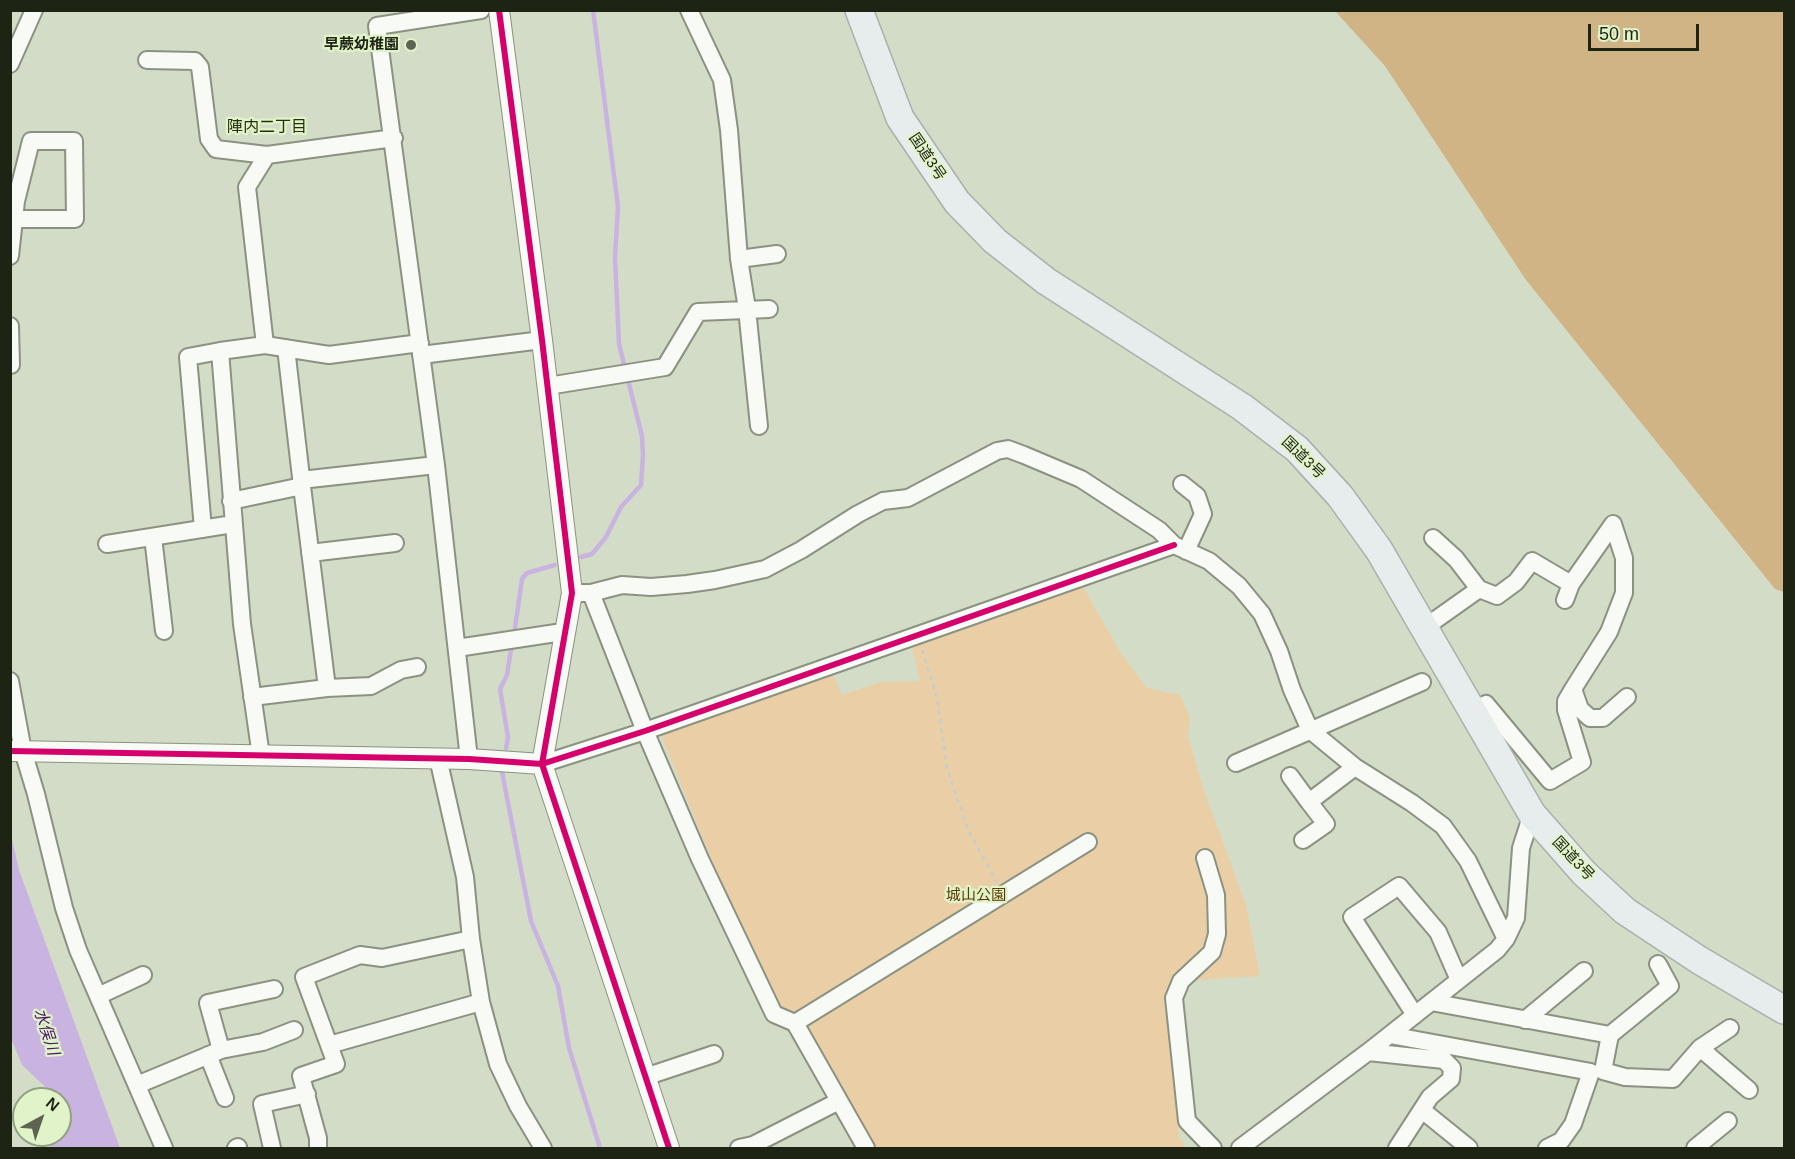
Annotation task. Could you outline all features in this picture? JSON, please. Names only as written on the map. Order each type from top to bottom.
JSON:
[{"type":"highway","name":"国道3号","points":[[859,10],[900,118],[957,202],[995,241],[1046,281],[1242,407],[1297,449],[1340,496],[1379,550],[1532,814],[1584,873],[1625,912],[1699,960],[1785,1010]]},
{"type":"highway","name":"国道3号","points":[[1699,960],[1785,1027]]},
{"type":"street","points":[[10,64],[33,10]]},
{"type":"street","points":[[469,759],[436,465],[394,138],[377,26],[481,10]]},
{"type":"street","points":[[499,10],[548,386],[581,593],[645,731],[700,859],[774,1014],[795,1023],[866,1149]]},
{"type":"street","points":[[689,10],[722,80],[729,130],[739,259],[747,309],[759,426]]},
{"type":"street","points":[[147,60],[195,61],[200,67],[209,139],[216,148],[267,155],[394,138]]},
{"type":"street","points":[[10,256],[14,219],[16,201],[31,141],[74,141],[75,219],[14,219]]},
{"type":"street","points":[[265,345],[247,187],[267,155]]},
{"type":"street","points":[[739,259],[777,254]]},
{"type":"street","points":[[548,386],[665,367],[698,312],[769,309]]},
{"type":"street","points":[[10,326],[11,365]]},
{"type":"street","points":[[203,529],[188,357],[265,345],[329,355],[542,339]]},
{"type":"street","points":[[286,348],[327,688]]},
{"type":"street","points":[[220,351],[232,524],[242,624],[261,756]]},
{"type":"street","points":[[581,593],[622,585],[651,587],[715,580],[765,570],[883,501],[908,498],[997,450],[1008,449],[1081,479],[1159,530],[1180,548],[1209,561],[1239,586],[1262,614],[1310,730],[1355,767],[1443,826],[1468,861],[1506,939]]},
{"type":"street","points":[[231,501],[302,483],[436,465]]},
{"type":"street","points":[[17,751],[438,758],[542,764],[645,731],[917,634],[1180,548],[1203,514],[1197,496],[1182,484]]},
{"type":"street","points":[[107,544],[232,524]]},
{"type":"street","points":[[1472,710],[1486,704],[1550,781],[1582,762],[1566,710],[1566,701],[1609,632],[1624,594],[1624,558],[1613,525],[1570,584],[1565,600]]},
{"type":"street","points":[[153,537],[164,631]]},
{"type":"street","points":[[1433,538],[1456,559],[1479,589],[1497,596],[1516,582],[1532,561],[1570,584]]},
{"type":"street","points":[[310,553],[395,543]]},
{"type":"street","points":[[1424,628],[1479,589]]},
{"type":"street","points":[[581,593],[564,634],[542,764],[669,1149]]},
{"type":"street","points":[[457,648],[556,633],[564,634]]},
{"type":"street","points":[[252,697],[327,688],[371,686],[401,670],[417,667]]},
{"type":"street","points":[[10,681],[17,751],[36,794],[64,908],[78,950],[164,1149]]},
{"type":"street","points":[[1236,763],[1422,682]]},
{"type":"street","points":[[1573,689],[1580,709],[1590,718],[1603,718],[1627,697]]},
{"type":"street","points":[[438,758],[465,878],[471,939],[481,1002],[498,1064],[518,1106],[543,1149]]},
{"type":"street","points":[[1309,802],[1355,767]]},
{"type":"street","points":[[1290,776],[1326,824],[1303,840]]},
{"type":"street","points":[[1240,1149],[1497,950],[1506,939],[1516,918],[1521,848],[1532,814]]},
{"type":"street","points":[[795,1023],[1088,842]]},
{"type":"street","points":[[1205,858],[1216,895],[1217,934],[1212,952],[1181,981],[1174,998],[1187,1121],[1214,1149]]},
{"type":"street","points":[[1414,1015],[1352,917],[1399,886],[1438,932],[1459,980]]},
{"type":"street","points":[[318,1149],[301,1076],[336,1064],[304,977],[360,955],[382,958],[471,939]]},
{"type":"street","points":[[1547,1149],[1561,1141],[1573,1124],[1597,1071],[1610,1035],[1670,986],[1659,964]]},
{"type":"street","points":[[1525,1020],[1584,971]]},
{"type":"street","points":[[98,996],[143,975]]},
{"type":"street","points":[[225,1098],[214,1052],[208,1003],[274,989]]},
{"type":"street","points":[[329,1045],[481,1002]]},
{"type":"street","points":[[1431,1002],[1610,1035]]},
{"type":"street","points":[[1390,1035],[1625,1077],[1673,1079],[1700,1048],[1730,1028]]},
{"type":"street","points":[[137,1085],[214,1052],[263,1042],[294,1030]]},
{"type":"street","points":[[1700,1048],[1749,1090]]},
{"type":"street","points":[[1368,1052],[1444,1060],[1452,1068],[1451,1079],[1430,1097],[1397,1149]]},
{"type":"street","points":[[645,1077],[714,1054]]},
{"type":"street","points":[[272,1149],[262,1104],[307,1094]]},
{"type":"street","points":[[739,1149],[753,1145],[839,1101]]},
{"type":"street","points":[[1422,1110],[1469,1149]]},
{"type":"street","points":[[1695,1149],[1728,1121]]},
{"type":"path","points":[[917,634],[937,697],[947,768],[968,830],[1003,893]]},
{"type":"green space","name":"城山公園","points":[[1078,578],[1120,652],[1147,688],[1180,695],[1190,718],[1188,737],[1204,790],[1246,905],[1260,976],[1181,981],[1174,998],[1179,1137],[1186,1148],[872,1148],[795,1023],[774,1014],[659,730],[829,665],[842,695],[881,682],[920,681],[911,643]]},
{"type":"shaded area","points":[[1335,11],[1784,11],[1784,592],[1775,589],[1526,280],[1385,66]]},
{"type":"water","name":"水俣川","points":[[10,830],[19,870],[120,1148],[52,1148],[72,1147],[72,1087],[45,1087],[22,1065],[11,1038]]},
{"type":"waterway","points":[[581,557],[592,554],[606,537],[621,507],[641,485],[643,455],[642,436],[619,344],[615,257],[618,207],[593,10]]},
{"type":"waterway","points":[[514,635],[522,579],[527,573],[555,565]]},
{"type":"waterway","points":[[506,748],[508,737],[500,689],[507,675],[512,643]]},
{"type":"waterway","points":[[502,772],[531,921],[558,986],[569,1048],[600,1148]]},
{"type":"cycle path","points":[[499,10],[572,593],[542,764],[669,1148]]},
{"type":"cycle path","points":[[10,751],[469,759],[542,764],[645,731],[1174,545]]},
{"type":"place","name":"早蕨幼稚園","points":[[411,45]]},
{"type":"district","name":"陣内二丁目","points":[[267,128]]}]
